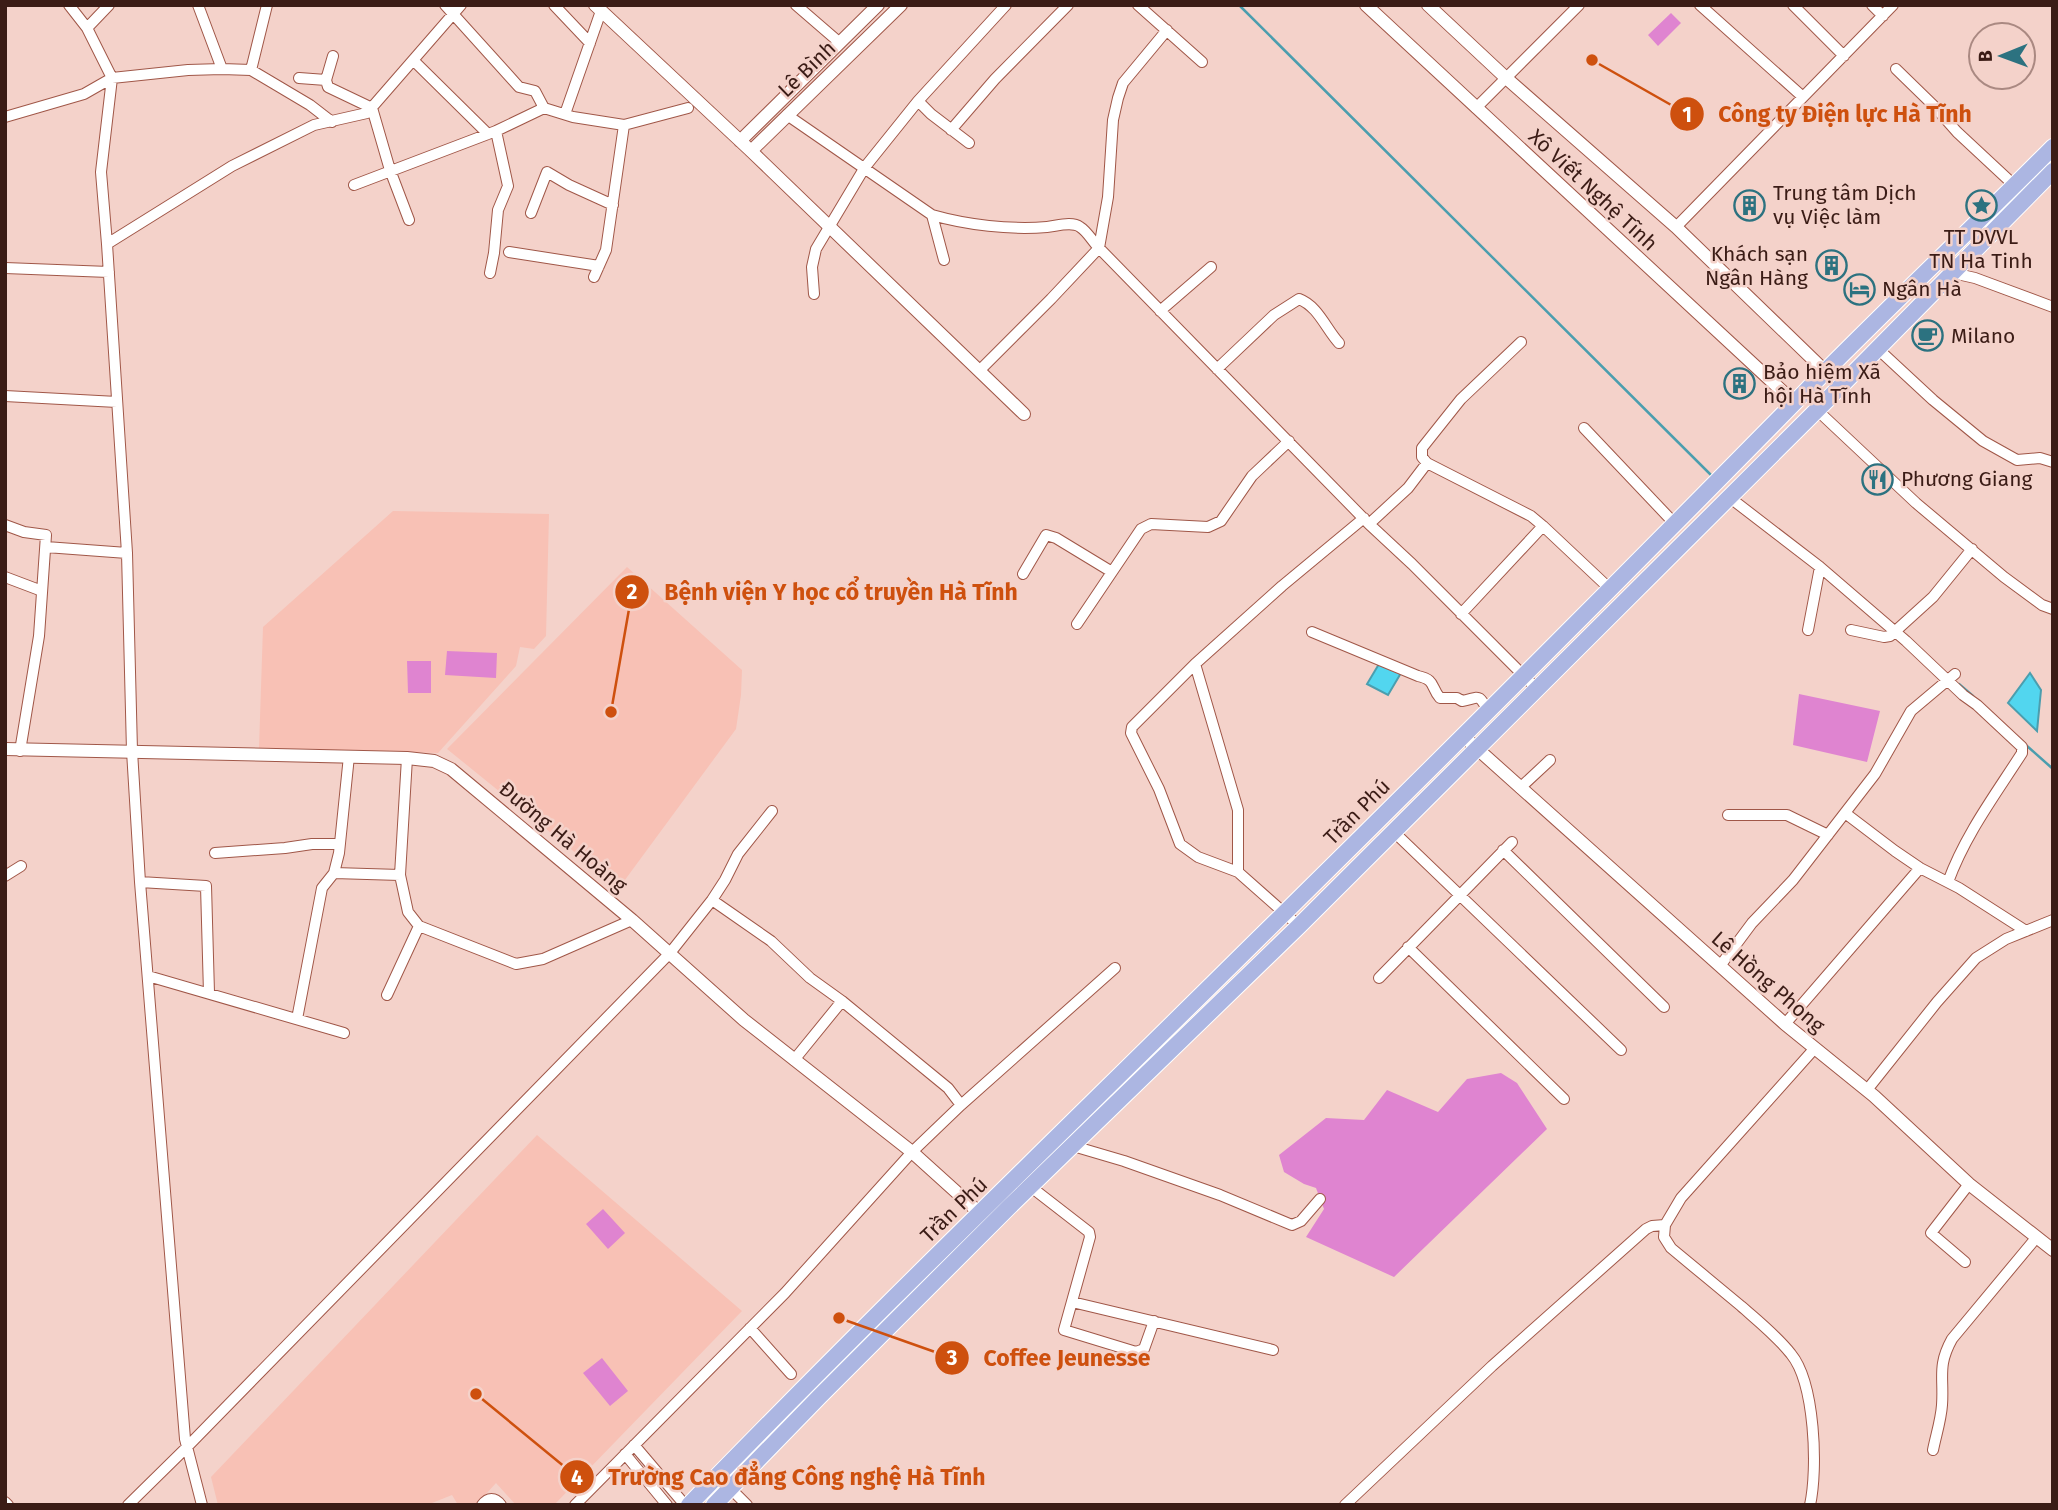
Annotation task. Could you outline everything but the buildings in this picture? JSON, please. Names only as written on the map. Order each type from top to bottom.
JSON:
[{"type":"main road","name":"Trần Phú","points":[[687,1505],[845,1345],[1285,913],[2053,148]]},
{"type":"main road","name":"Trần Phú","points":[[714,1505],[992,1224],[1299,926],[2053,172]]},
{"type":"street","points":[[69,5],[87,28],[112,78],[101,172],[127,553],[132,751],[140,882],[187,1447],[202,1505]]},
{"type":"street","points":[[87,28],[109,5]]},
{"type":"street","points":[[198,5],[222,69]]},
{"type":"street","points":[[251,70],[267,5]]},
{"type":"street","points":[[445,5],[457,10],[519,87],[535,91],[544,108]]},
{"type":"street","points":[[554,5],[590,43]]},
{"type":"street","points":[[796,5],[840,43]]},
{"type":"street","name":"Lê Bình","points":[[740,141],[878,5]]},
{"type":"street","name":"Lê Bình","points":[[751,151],[901,5]]},
{"type":"street","points":[[814,294],[812,278],[816,249],[865,167],[918,101],[1006,5]]},
{"type":"street","points":[[951,130],[995,79],[1068,5]]},
{"type":"street","points":[[1138,5],[1202,62]]},
{"type":"street","name":"Xô Viết Nghệ Tĩnh","points":[[1366,5],[1795,403]]},
{"type":"street","name":"Xô Viết Nghệ Tĩnh","points":[[1428,5],[1505,77],[1676,227],[1826,372]]},
{"type":"street","points":[[1476,108],[1579,5]]},
{"type":"street","points":[[1700,5],[1803,97]]},
{"type":"street","points":[[1793,5],[1844,56]]},
{"type":"street","points":[[1871,5],[1883,16]]},
{"type":"street","points":[[1676,227],[1894,5]]},
{"type":"street","points":[[565,114],[590,43],[598,8]]},
{"type":"street","points":[[598,8],[1024,414]]},
{"type":"street","points":[[107,244],[232,166],[314,125],[367,113],[457,10]]},
{"type":"street","points":[[979,372],[1099,248],[1108,197],[1111,141],[1122,83],[1167,30]]},
{"type":"street","points":[[333,56],[326,80],[328,87],[372,108],[390,170],[409,220]]},
{"type":"street","points":[[414,61],[492,132],[509,186],[498,210],[490,273]]},
{"type":"street","points":[[5,117],[84,94],[112,78],[188,69],[222,69],[251,70],[310,105],[332,122]]},
{"type":"street","points":[[1895,69],[2015,186]]},
{"type":"street","points":[[299,78],[326,80]]},
{"type":"street","points":[[918,101],[969,143]]},
{"type":"street","points":[[354,185],[492,132],[544,108],[624,125],[688,108]]},
{"type":"street","points":[[787,115],[932,215],[948,220],[995,226],[1080,226],[1367,521],[1536,688]]},
{"type":"street","points":[[509,252],[597,271],[606,250],[624,125]]},
{"type":"street","points":[[531,213],[547,172],[569,186],[613,205]]},
{"type":"street","points":[[932,215],[944,260]]},
{"type":"street","points":[[1160,311],[1211,267]]},
{"type":"street","points":[[5,268],[109,272]]},
{"type":"street","points":[[1953,273],[1975,278],[2053,307]]},
{"type":"street","points":[[1217,369],[1274,316],[1299,299],[1307,302],[1339,343]]},
{"type":"street","points":[[1521,342],[1461,399],[1422,448],[1422,457],[1427,463],[1531,516],[1610,589]]},
{"type":"street","points":[[1878,349],[1933,400],[1983,441],[2017,460],[2040,458],[2053,462]]},
{"type":"street","points":[[5,396],[117,402]]},
{"type":"street","points":[[1817,410],[1916,503],[2019,589],[2053,609]]},
{"type":"street","points":[[1584,428],[1675,524]]},
{"type":"street","points":[[1077,624],[1135,537],[1146,526],[1208,527],[1221,521],[1252,476],[1289,441]]},
{"type":"street","points":[[1299,926],[1238,872],[1198,857],[1180,844],[1159,789],[1131,733],[1132,727],[1195,664],[1282,586],[1408,488],[1427,463]]},
{"type":"street","points":[[1729,497],[1899,630],[1951,677],[1963,695],[1978,705],[2022,747],[2022,753],[1991,798],[1959,855],[1948,882]]},
{"type":"street","points":[[5,525],[24,532],[46,535],[39,636],[20,751]]},
{"type":"street","points":[[1461,614],[1543,526]]},
{"type":"street","points":[[1023,574],[1046,535],[1056,538],[1112,572]]},
{"type":"street","points":[[46,547],[127,553]]},
{"type":"street","points":[[1852,630],[1884,637],[1899,630],[1933,597],[1972,549]]},
{"type":"street","points":[[1808,631],[1820,567]]},
{"type":"street","points":[[5,577],[43,590]]},
{"type":"street","points":[[1312,632],[1418,677],[1428,678],[1440,698],[1457,698],[1462,701],[1478,697],[1488,711]]},
{"type":"street","points":[[1195,664],[1238,810],[1238,872]]},
{"type":"street","points":[[1720,966],[1752,923],[1793,880],[1875,774],[1911,711],[1951,677]]},
{"type":"street","name":"Lê Hồng Phong","points":[[1463,736],[1785,1024],[1867,1090],[1969,1184],[2053,1250]]},
{"type":"street","name":"Đường Hà Hoàng","points":[[5,749],[407,758],[434,761],[451,769],[632,920],[744,1020],[912,1152],[992,1224]]},
{"type":"street","points":[[297,1019],[321,888],[334,873],[340,844],[349,756]]},
{"type":"street","points":[[407,758],[400,875],[408,912],[419,926],[516,964],[543,960],[632,920]]},
{"type":"street","points":[[1521,788],[1550,760]]},
{"type":"street","points":[[128,1505],[670,953],[712,900],[738,854],[772,811]]},
{"type":"street","points":[[1845,813],[1920,868],[1948,882],[2026,931]]},
{"type":"street","points":[[1728,815],[1787,815],[1828,835]]},
{"type":"street","points":[[1393,831],[1620,1050]]},
{"type":"street","points":[[215,853],[340,844]]},
{"type":"street","points":[[1379,978],[1507,846],[1664,1007]]},
{"type":"street","points":[[5,876],[21,866]]},
{"type":"street","points":[[1785,1024],[1920,868]]},
{"type":"street","points":[[334,873],[400,875]]},
{"type":"street","points":[[140,882],[206,886],[209,993]]},
{"type":"street","points":[[712,900],[771,941],[810,978],[948,1088],[961,1105]]},
{"type":"street","points":[[1867,1090],[1976,958],[2006,939],[2053,920]]},
{"type":"street","points":[[387,995],[419,926]]},
{"type":"street","points":[[1408,947],[1564,1100]]},
{"type":"street","points":[[575,1505],[785,1293],[912,1152],[1115,968]]},
{"type":"street","points":[[148,976],[344,1033]]},
{"type":"street","points":[[794,1060],[842,1001]]},
{"type":"street","points":[[1810,1505],[1813,1440],[1808,1395],[1793,1355],[1770,1331],[1671,1248],[1664,1237],[1665,1225],[1681,1198],[1815,1048]]},
{"type":"street","points":[[1073,1146],[1125,1161],[1220,1195],[1292,1225],[1301,1221],[1320,1199]]},
{"type":"street","points":[[1965,1262],[1931,1233],[1969,1184]]},
{"type":"street","points":[[1031,1187],[1089,1233],[1090,1237],[1064,1330],[1136,1352],[1144,1349],[1154,1321]]},
{"type":"street","points":[[1345,1505],[1483,1375],[1646,1229],[1665,1225]]},
{"type":"street","points":[[1933,1450],[1942,1407],[1940,1367],[1944,1352],[2036,1238]]},
{"type":"street","points":[[1073,1301],[1273,1350]]},
{"type":"street","points":[[750,1328],[791,1374]]},
{"type":"street","points":[[634,1445],[687,1505]]},
{"type":"street","points":[[625,1454],[667,1505]]},
{"type":"street","points":[[731,1489],[747,1505]]},
{"type":"street","points":[[482,1505],[489,1499],[494,1499],[501,1505]]},
{"type":"shaded area","points":[[1671,13],[1681,23],[1658,46],[1648,35]]},
{"type":"shaded area","points":[[393,511],[549,514],[546,636],[534,649],[520,647],[516,666],[438,753],[259,748],[263,627]]},
{"type":"shaded area","points":[[627,567],[742,670],[736,729],[619,888],[447,749]]},
{"type":"shaded area","points":[[447,651],[497,653],[496,678],[445,675]]},
{"type":"shaded area","points":[[407,661],[431,661],[431,693],[408,693]]},
{"type":"shaded area","points":[[1799,694],[1880,711],[1867,762],[1793,745]]},
{"type":"shaded area","points":[[1501,1073],[1517,1083],[1547,1129],[1394,1277],[1306,1237],[1324,1209],[1316,1188],[1284,1172],[1279,1155],[1326,1118],[1364,1120],[1387,1090],[1438,1112],[1467,1079]]},
{"type":"shaded area","points":[[537,1135],[742,1311],[554,1505],[516,1505],[496,1483],[476,1505],[458,1505],[452,1495],[427,1505],[218,1505],[211,1477]]},
{"type":"shaded area","points":[[603,1209],[625,1233],[608,1249],[586,1224]]},
{"type":"shaded area","points":[[602,1358],[628,1391],[610,1406],[583,1373]]},
{"type":"water","points":[[1379,664],[1401,673],[1388,695],[1367,684]]},
{"type":"water","points":[[2030,673],[2041,690],[2037,731],[2008,703]]},
{"type":"waterway","points":[[1239,5],[1712,476]]},
{"type":"waterway","points":[[1959,684],[1973,696]]},
{"type":"waterway","points":[[2027,746],[2053,769]]},
{"type":"place","name":"Công ty Điện lực Hà Tĩnh","points":[[1592,60]]},
{"type":"place","name":"Trung tâm Dịch vụ Việc làm","points":[[1750,205]]},
{"type":"place","name":"TT DVVL TN Ha Tinh","points":[[1981,205]]},
{"type":"place","name":"Khách sạn Ngân Hàng","points":[[1831,266]]},
{"type":"place","name":"Ngân Hà","points":[[1859,289]]},
{"type":"place","name":"Milano","points":[[1928,336]]},
{"type":"place","name":"Bảo hiệm Xã hội Hà Tĩnh","points":[[1740,384]]},
{"type":"place","name":"Phương Giang","points":[[1878,479]]},
{"type":"place","name":"Bệnh viện Y học cổ truyền Hà Tĩnh","points":[[611,712]]},
{"type":"place","name":"Coffee Jeunesse","points":[[839,1318]]},
{"type":"place","name":"Trường Cao đẳng Công nghệ Hà Tĩnh","points":[[476,1394]]}]
